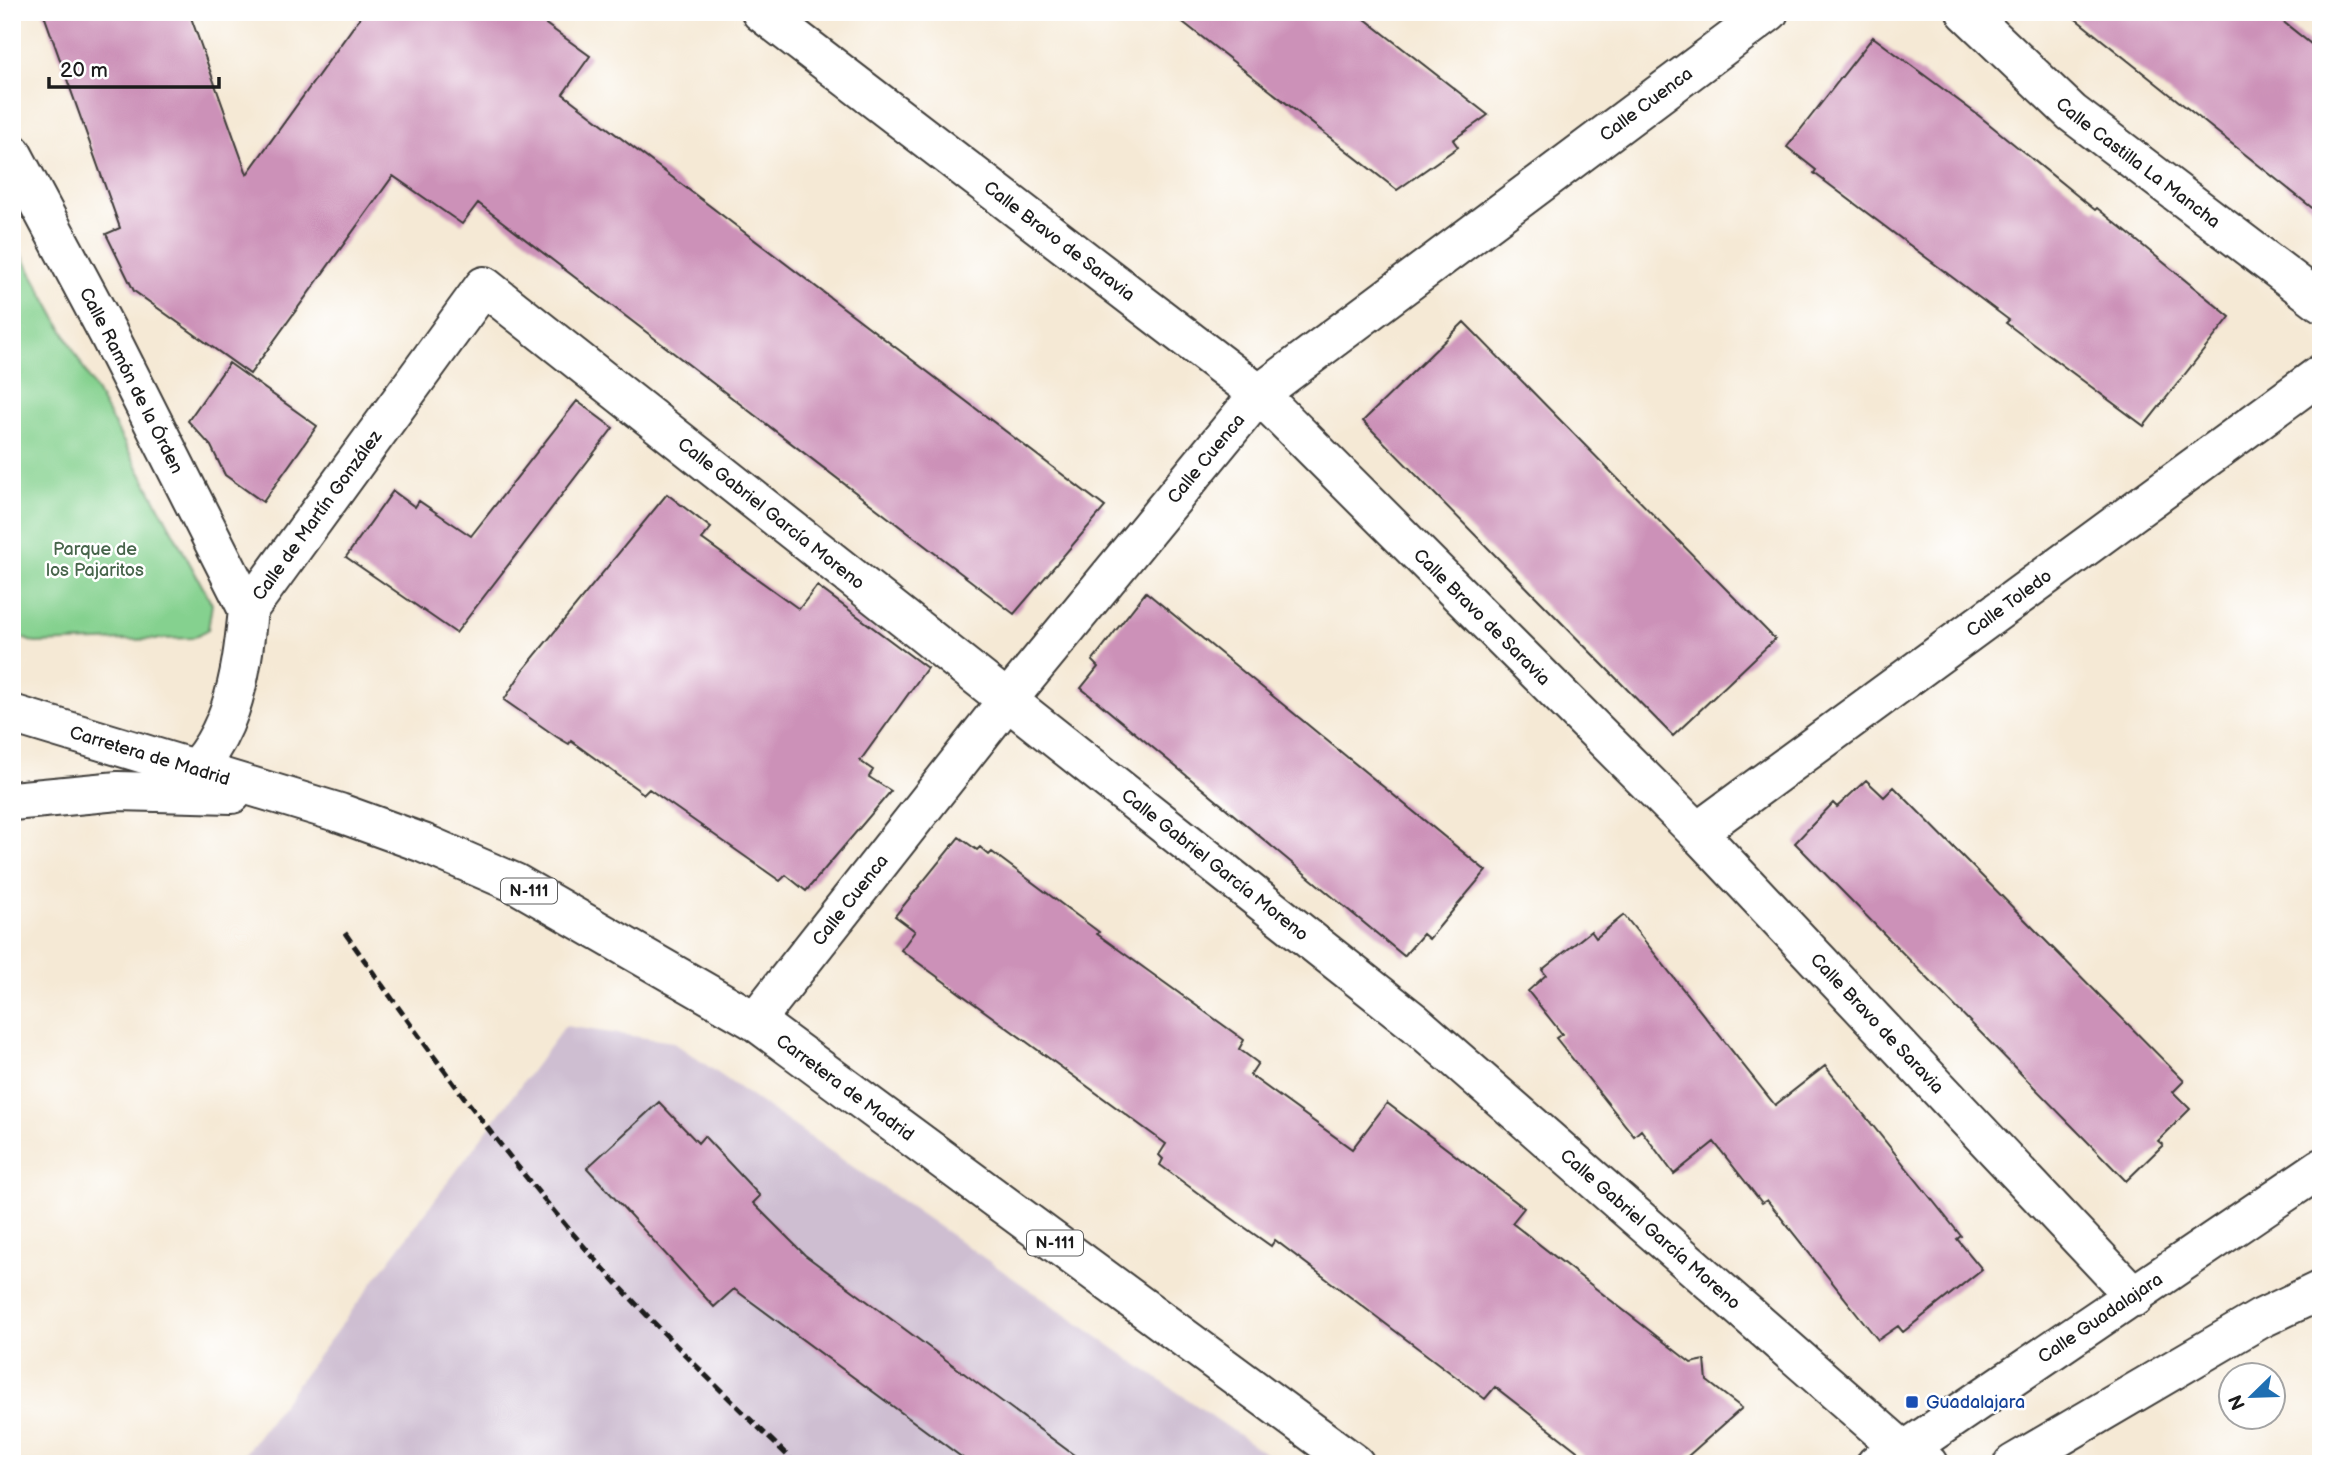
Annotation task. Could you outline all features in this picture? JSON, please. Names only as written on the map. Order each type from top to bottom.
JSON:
[{"type":"street","name":"Calle Bravo de Saravia","points":[[761,12],[1259,394],[1697,832],[2135,1297]]},
{"type":"street","name":"Calle Cuenca","points":[[755,1021],[1006,702],[1259,394],[1769,12]]},
{"type":"street","name":"Calle Castilla La Mancha","points":[[1965,12],[2073,113],[2321,302]]},
{"type":"street","name":"Calle Ramón de la Órden","points":[[12,153],[108,333],[248,610]]},
{"type":"street","name":"Calle de Martín González","points":[[183,780],[223,731],[242,663],[248,610],[484,286]]},
{"type":"street","name":"Calle Gabriel García Moreno","points":[[484,286],[1006,702],[1415,1023],[1903,1460]]},
{"type":"street","name":"Calle Toledo","points":[[1697,832],[2321,374]]},
{"type":"street","name":"Carretera de Madrid","points":[[12,714],[183,780],[287,796],[423,843],[515,883],[755,1021],[1355,1464]]},
{"type":"street","name":"Carretera de Madrid","points":[[12,801],[118,791],[183,780]]},
{"type":"street","name":"Calle Guadalajara","points":[[1903,1460],[2321,1168]]},
{"type":"street","points":[[2013,1464],[2260,1319],[2321,1290]]},
{"type":"shaded area","points":[[565,1026],[673,1042],[1281,1464],[237,1464]]},
{"type":"green space","name":"Parque de los Pajaritos","points":[[12,237],[212,604],[208,630],[192,638],[35,643],[12,634]]},
{"type":"building","points":[[43,12],[189,12],[247,174],[364,12],[529,12],[590,56],[563,94],[1105,507],[1014,614],[478,203],[462,224],[393,176],[250,374],[134,291],[106,234],[120,228]]},
{"type":"building","points":[[1170,12],[1356,12],[1488,115],[1453,140],[1458,147],[1397,190]]},
{"type":"building","points":[[2067,12],[2271,12],[2321,52],[2321,215]]},
{"type":"building","points":[[1873,37],[1978,115],[2095,210],[2097,208],[2230,317],[2144,426],[2006,323],[2009,320],[1814,173],[1816,170],[1787,147]]},
{"type":"building","points":[[1464,322],[1775,639],[1673,736],[1363,421]]},
{"type":"building","points":[[229,363],[317,426],[263,502],[225,475],[211,446],[188,421]]},
{"type":"building","points":[[577,401],[613,428],[456,633],[346,557],[393,491],[415,507],[419,501],[471,536]]},
{"type":"building","points":[[667,494],[711,528],[702,539],[799,609],[817,586],[927,668],[860,761],[873,770],[869,777],[891,791],[806,891],[786,875],[780,881],[649,789],[644,794],[571,741],[569,744],[557,737],[504,700],[524,669]]},
{"type":"building","points":[[1146,592],[1486,871],[1429,939],[1423,934],[1404,956],[1081,688],[1098,667],[1092,661]]},
{"type":"building","points":[[1866,780],[1884,797],[1894,787],[2184,1081],[2173,1092],[2190,1109],[2158,1141],[2163,1145],[2126,1181],[1795,843],[1833,803],[1837,807]]},
{"type":"building","points":[[959,837],[977,850],[980,847],[989,855],[992,852],[1099,932],[1097,934],[1244,1040],[1239,1049],[1258,1063],[1250,1075],[1352,1149],[1387,1103],[1524,1208],[1512,1223],[1691,1363],[1705,1360],[1707,1381],[1742,1408],[1679,1464],[1594,1464],[1495,1387],[1485,1399],[1275,1240],[1271,1246],[1237,1222],[1160,1165],[1163,1159],[1159,1155],[1166,1144],[901,950],[915,931],[895,916]]},
{"type":"building","points":[[1624,915],[1775,1105],[1825,1066],[1961,1236],[1957,1239],[1982,1269],[1903,1332],[1898,1326],[1878,1340],[1767,1200],[1762,1203],[1714,1142],[1674,1174],[1641,1130],[1634,1136],[1556,1038],[1562,1034],[1528,991],[1546,975],[1542,970],[1591,931],[1596,938]]},
{"type":"building","points":[[659,1102],[698,1143],[704,1136],[760,1196],[753,1203],[805,1255],[1086,1464],[971,1464],[734,1289],[714,1307],[587,1168]]},
{"type":"railway","points":[[345,933],[472,1108],[581,1243],[671,1340],[796,1464]]},
{"type":"place","name":"Guadalajara","points":[[1912,1402]]}]
